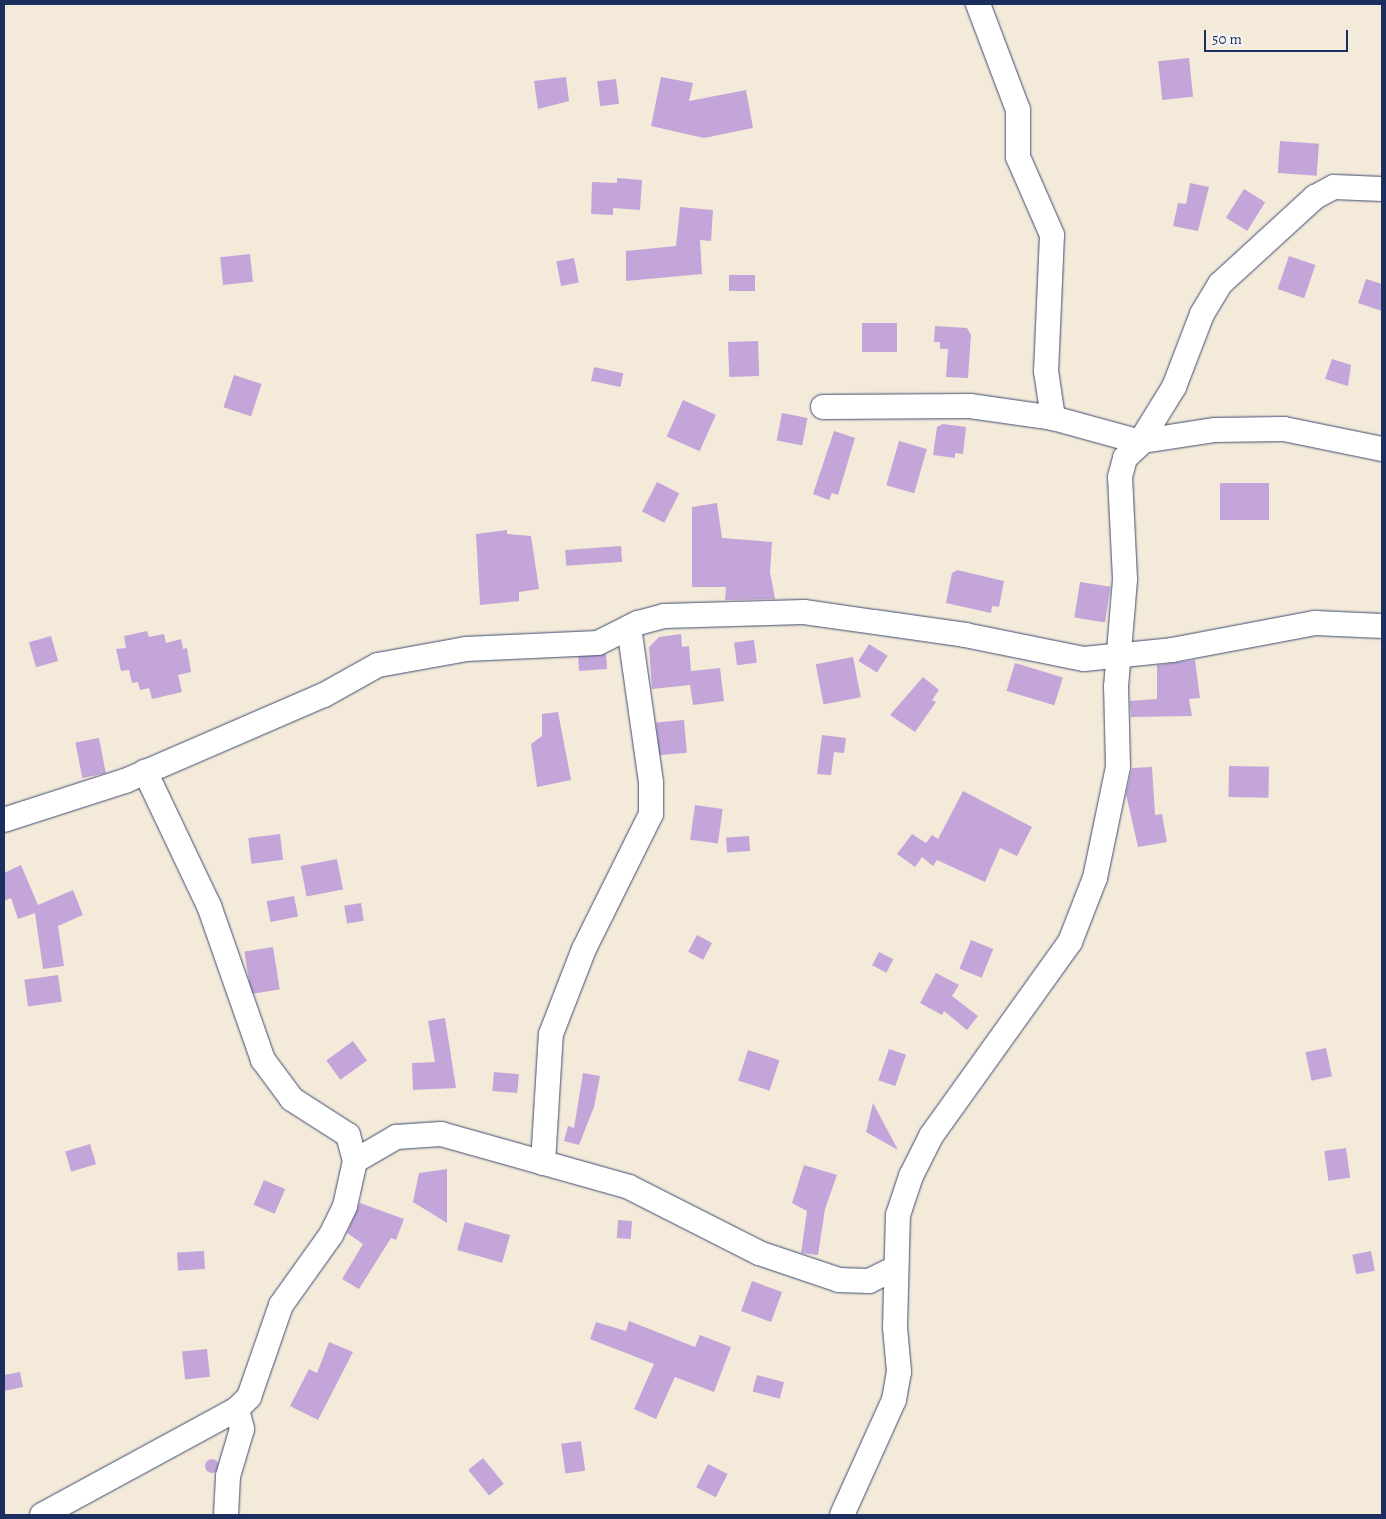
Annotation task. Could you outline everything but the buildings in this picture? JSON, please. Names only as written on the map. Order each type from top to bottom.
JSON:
[{"type":"street","points":[[978,4],[1018,110],[1018,157],[1052,235],[1046,371],[1053,418]]},
{"type":"street","points":[[842,1515],[894,1400],[899,1372],[896,1268],[898,1215],[931,1136],[1070,942],[1081,918],[1114,799],[1125,579],[1120,477],[1126,458],[1140,442],[1166,402],[1202,314],[1220,284],[1315,197],[1334,187],[1382,189]]},
{"type":"street","points":[[823,407],[970,406],[1053,418],[1140,442],[1215,430],[1284,429],[1382,449]]},
{"type":"street","points":[[4,820],[145,771],[324,695],[378,665],[466,649],[586,645],[609,640],[629,628],[664,616],[795,611],[965,635],[1084,659],[1315,623],[1382,626]]},
{"type":"street","points":[[543,1163],[551,1034],[584,949],[651,814],[651,782],[629,628]]},
{"type":"street","points":[[42,1515],[237,1409],[257,1383],[281,1305],[331,1235],[345,1206],[355,1160],[348,1135],[292,1099],[263,1060],[209,906],[145,771]]},
{"type":"street","points":[[355,1160],[388,1140],[421,1133],[441,1134],[629,1187],[759,1253],[832,1278],[869,1281],[896,1268]]},
{"type":"street","points":[[226,1515],[228,1476],[242,1429],[237,1409]]}]
